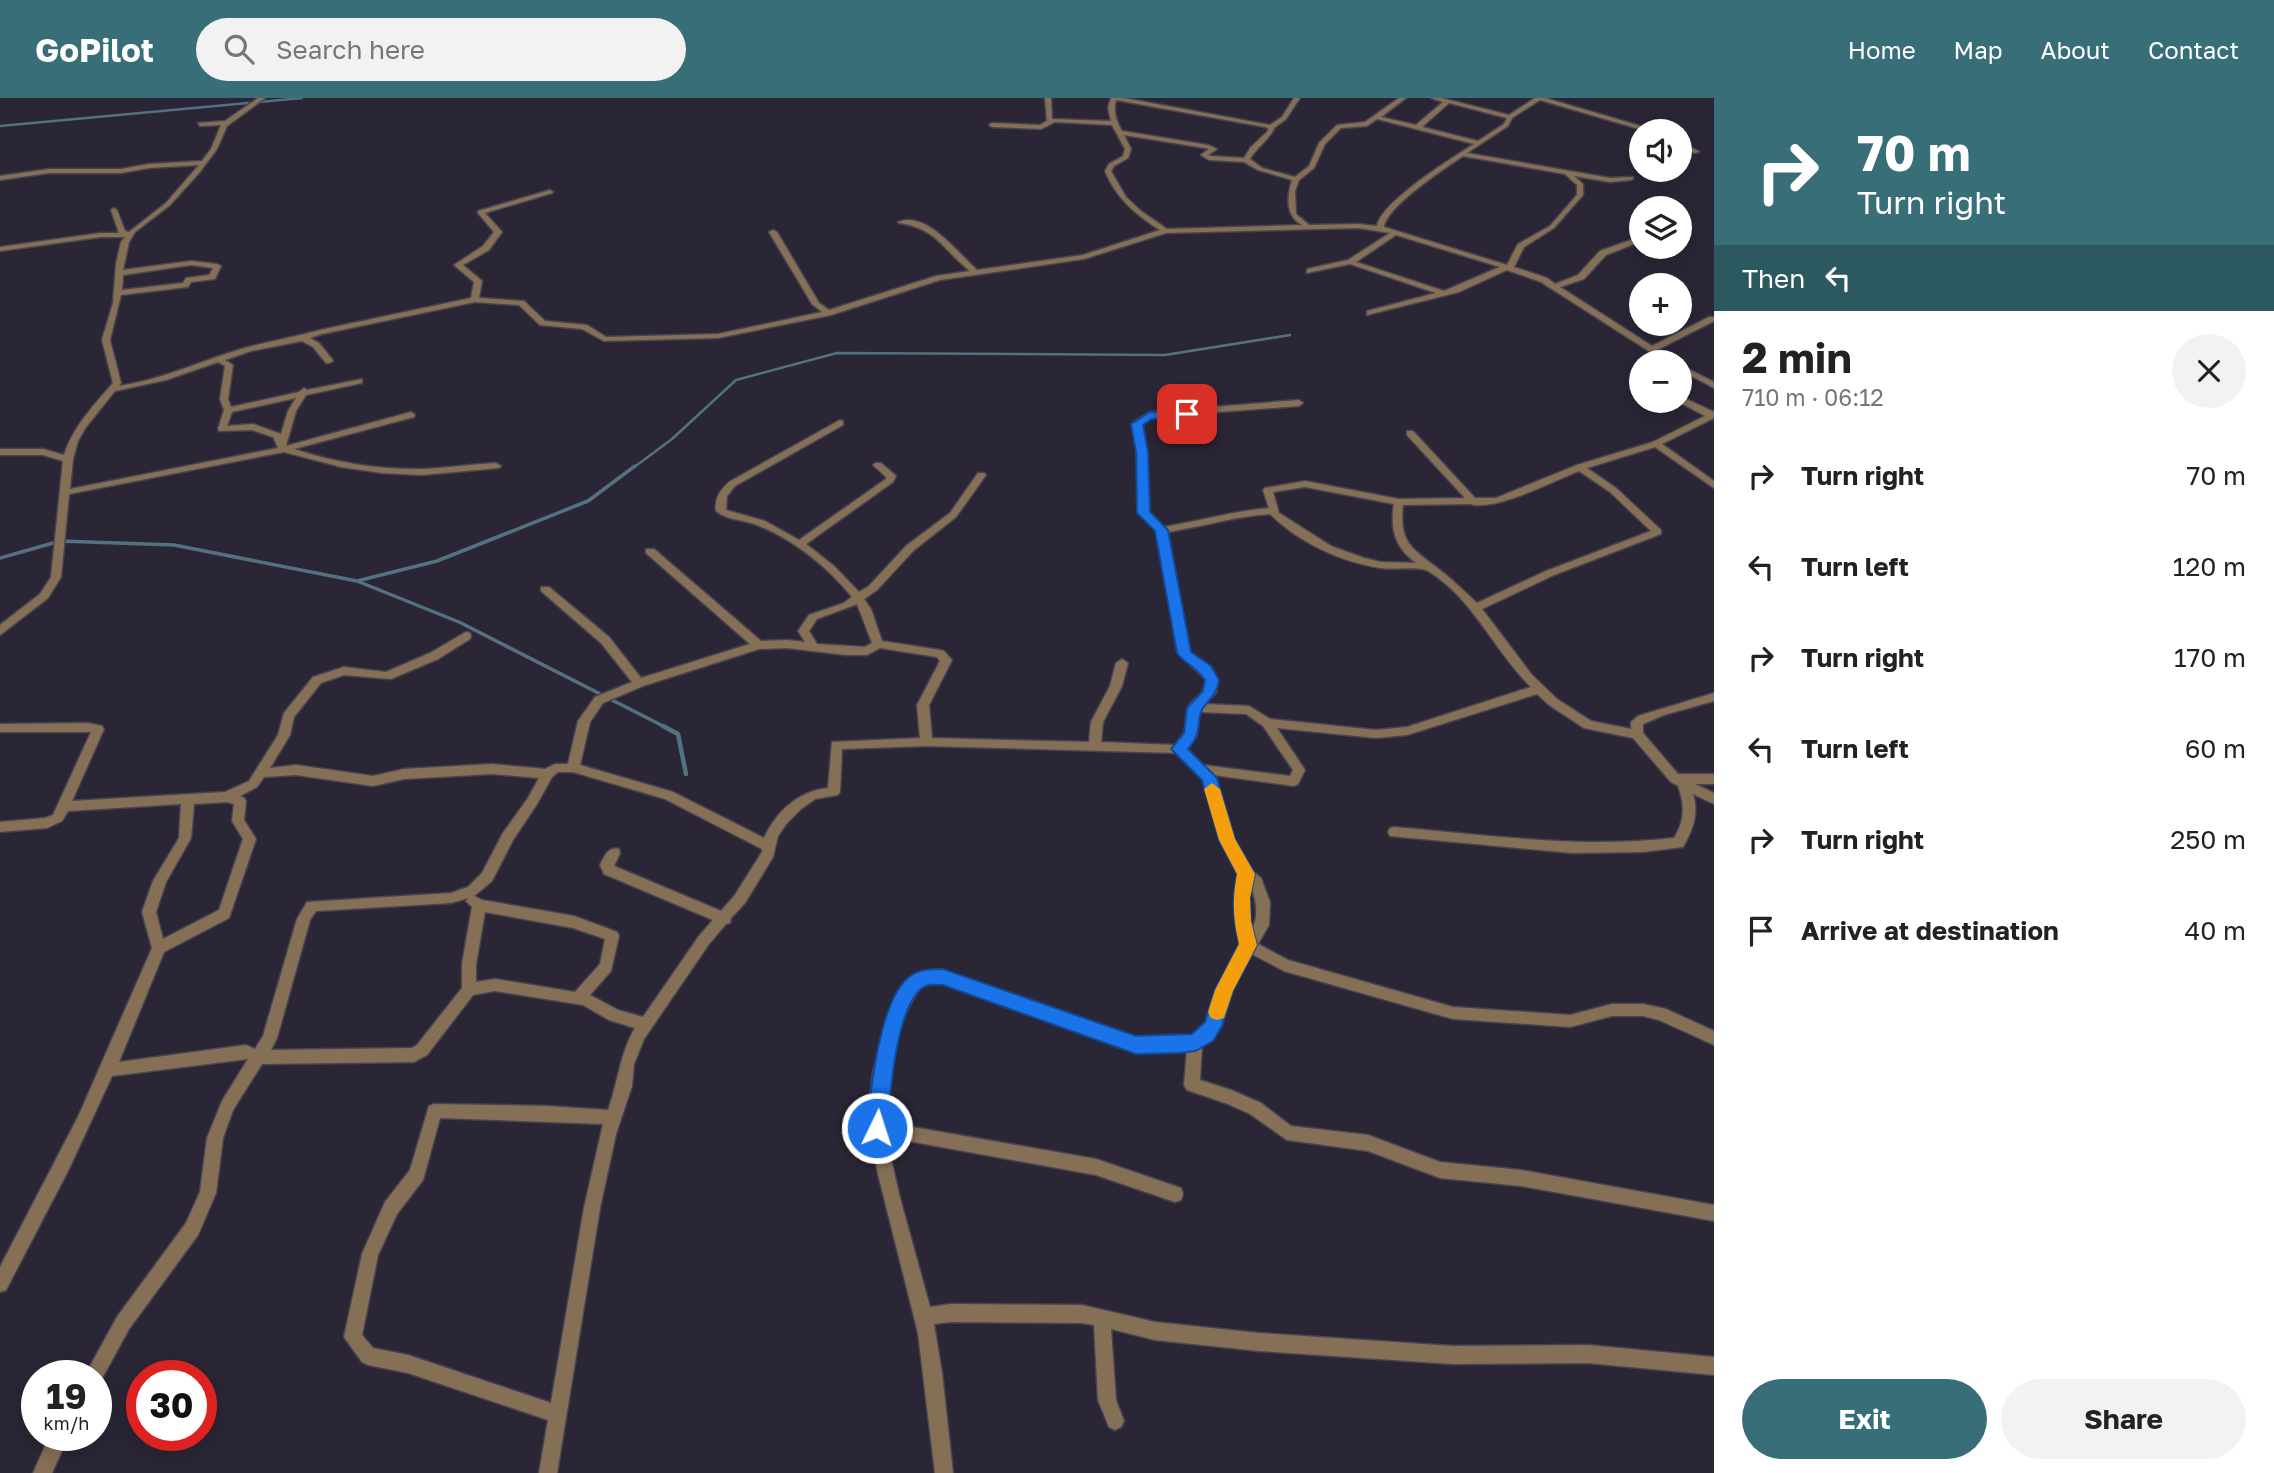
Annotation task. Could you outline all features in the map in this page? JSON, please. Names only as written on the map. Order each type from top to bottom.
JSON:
[{"type":"street","points":[[1048,98],[1049,120]]},
{"type":"street","points":[[1165,230],[1120,196],[1112,182],[1108,171],[1111,165],[1126,157],[1128,149],[1122,133],[1114,123],[1111,108],[1114,98],[1271,127]]},
{"type":"street","points":[[1246,160],[1252,148],[1271,131],[1271,127],[1284,118],[1297,98]]},
{"type":"street","points":[[1306,225],[1293,214],[1292,191],[1296,179],[1311,167],[1322,143],[1335,134],[1336,128],[1367,124],[1379,118],[1403,98]]},
{"type":"street","points":[[1434,98],[1510,117]]},
{"type":"street","points":[[1380,228],[1386,211],[1461,154],[1506,125],[1510,117],[1539,98],[1629,124]]},
{"type":"street","points":[[0,631],[53,586],[67,492],[68,459],[73,441],[82,426],[114,389],[117,377],[106,340],[118,293],[121,253],[130,235],[168,204],[204,163],[228,123],[259,101]]},
{"type":"street","points":[[1417,128],[1424,118],[1447,102]]},
{"type":"street","points":[[1379,118],[1479,143]]},
{"type":"street","points":[[992,125],[1041,127],[1049,120],[1114,123]]},
{"type":"street","points":[[200,124],[228,123]]},
{"type":"street","points":[[1122,133],[1206,146],[1214,149],[1204,155],[1209,158],[1246,160],[1260,169],[1296,179]]},
{"type":"street","points":[[1692,150],[1696,152]]},
{"type":"street","points":[[1461,154],[1610,180],[1629,178]]},
{"type":"street","points":[[0,178],[49,171],[121,171],[149,166],[204,163]]},
{"type":"street","points":[[1370,313],[1443,293],[1507,267],[1515,261],[1521,246],[1552,227],[1580,195],[1580,184],[1565,171]]},
{"type":"street","points":[[475,300],[478,281],[458,265],[486,248],[498,232],[480,212],[550,192]]},
{"type":"street","points":[[114,210],[122,232],[130,235]]},
{"type":"street","points":[[901,222],[914,221],[926,226],[974,271]]},
{"type":"street","points":[[114,389],[164,379],[243,351],[305,339],[320,332],[475,300],[521,303],[542,323],[584,327],[604,339],[718,336],[828,313],[939,278],[1084,257],[1165,230],[1250,230],[1306,225],[1380,228],[1507,267],[1556,286],[1653,350],[1712,318]]},
{"type":"street","points":[[773,232],[816,304],[828,313]]},
{"type":"street","points":[[1310,271],[1350,261],[1393,234]]},
{"type":"street","points":[[0,249],[101,235],[130,235]]},
{"type":"street","points":[[1556,286],[1581,277],[1603,253],[1629,243]]},
{"type":"street","points":[[1350,261],[1443,293]]},
{"type":"street","points":[[118,293],[185,285],[189,280],[212,277],[217,266],[191,263],[119,273]]},
{"type":"street","points":[[305,339],[316,345],[329,361]]},
{"type":"street","points":[[220,360],[229,365],[224,399],[228,410],[222,429],[253,426],[273,432],[283,446],[310,458],[394,470],[441,471],[496,466]]},
{"type":"street","points":[[1692,373],[1714,385]]},
{"type":"street","points":[[228,410],[304,391],[359,381]]},
{"type":"street","points":[[283,446],[292,411],[304,391]]},
{"type":"street","points":[[1179,749],[1191,735],[1194,708],[1210,693],[1212,680],[1206,670],[1184,653],[1162,530],[1143,513],[1142,452],[1137,424],[1150,415],[1299,403]]},
{"type":"street","points":[[1692,405],[1713,416]]},
{"type":"street","points":[[67,492],[283,446],[323,441],[411,415]]},
{"type":"street","points":[[1424,566],[1391,568],[1362,563],[1332,552],[1304,536],[1273,510],[1268,490],[1291,484],[1305,484],[1399,502],[1497,502],[1580,467],[1656,444],[1713,416]]},
{"type":"street","points":[[839,423],[732,484],[726,489],[719,506],[726,514],[760,522],[799,544],[866,607],[872,636],[878,644]]},
{"type":"street","points":[[1410,433],[1474,503]]},
{"type":"street","points":[[1656,444],[1714,485]]},
{"type":"street","points":[[0,452],[43,452],[68,459]]},
{"type":"street","points":[[799,544],[890,480],[891,476],[878,465]]},
{"type":"street","points":[[1476,608],[1550,573],[1658,532],[1613,490],[1580,467]]},
{"type":"street","points":[[813,647],[803,631],[813,617],[848,606],[873,588],[911,548],[953,515],[981,475]]},
{"type":"street","points":[[1394,832],[1554,845],[1669,845],[1678,843],[1689,828],[1691,801],[1680,783],[1637,734],[1588,725],[1572,717],[1539,689],[1476,608],[1441,576],[1424,566],[1400,538],[1396,524],[1399,502]]},
{"type":"street","points":[[1162,530],[1207,523],[1241,513],[1273,510]]},
{"type":"street","points":[[650,551],[758,645]]},
{"type":"street","points":[[545,589],[605,640],[639,683]]},
{"type":"street","points":[[227,797],[253,784],[284,735],[288,716],[296,702],[317,680],[344,671],[387,676],[434,656],[466,636]]},
{"type":"street","points":[[573,768],[584,721],[599,700],[639,683],[758,645],[867,651],[878,644],[940,654],[946,660],[944,668],[923,705],[926,741]]},
{"type":"street","points":[[1095,745],[1093,737],[1100,714],[1116,687],[1122,663]]},
{"type":"street","points":[[1267,723],[1376,734],[1407,732],[1539,689]]},
{"type":"street","points":[[1637,734],[1637,722],[1643,716],[1686,707],[1714,696]]},
{"type":"street","points":[[1194,708],[1249,710],[1267,723],[1298,770],[1294,781],[1203,769]]},
{"type":"street","points":[[0,729],[98,729],[58,818],[47,822],[0,827]]},
{"type":"street","points":[[548,1473],[592,1208],[612,1118],[624,1086],[627,1064],[646,1025],[704,940],[725,919],[768,853],[768,846],[788,811],[812,795],[834,792],[835,748],[841,743],[926,741],[1179,749],[1203,769],[1209,778],[1227,840],[1246,874],[1256,883],[1263,902],[1262,925],[1224,990],[1213,1026],[1206,1035],[1195,1042],[1136,1045],[943,977],[930,976],[917,981],[904,996],[897,1015],[883,1067],[877,1128],[924,1317],[944,1473]]},
{"type":"street","points":[[463,896],[487,877],[547,774],[555,768],[573,768],[669,795],[768,846]]},
{"type":"street","points":[[259,773],[296,770],[373,781],[404,774],[492,769],[547,774]]},
{"type":"street","points":[[1680,783],[1714,779]]},
{"type":"street","points":[[1680,783],[1714,799]]},
{"type":"street","points":[[64,806],[227,797],[240,801],[238,821],[250,839],[224,914],[159,948]]},
{"type":"street","points":[[0,1283],[72,1149],[159,948],[149,912],[160,881],[185,838],[188,799]]},
{"type":"street","points":[[614,853],[606,865],[609,870],[725,919]]},
{"type":"street","points":[[1246,874],[1241,898],[1242,921],[1248,945],[1284,965],[1453,1013],[1570,1021],[1612,1010],[1643,1010],[1661,1014],[1714,1038]]},
{"type":"street","points":[[103,1360],[123,1323],[192,1228],[208,1193],[215,1138],[227,1106],[270,1038],[304,919],[312,906],[463,896],[479,905],[574,922],[611,936],[606,967],[580,992],[581,999]]},
{"type":"street","points":[[107,1070],[246,1052],[260,1057],[414,1055],[422,1050],[469,990],[479,905]]},
{"type":"street","points":[[469,990],[495,985],[581,999],[614,1015],[646,1025]]},
{"type":"street","points":[[1195,1042],[1192,1085],[1236,1098],[1274,1119],[1287,1133],[1368,1143],[1440,1170],[1521,1178],[1714,1213]]},
{"type":"street","points":[[559,1410],[551,1412],[408,1364],[368,1356],[353,1337],[370,1254],[391,1208],[416,1174],[435,1111],[547,1111],[612,1118]]},
{"type":"street","points":[[877,1128],[1097,1167],[1175,1194]]},
{"type":"street","points":[[924,1317],[950,1313],[1013,1311],[1083,1314],[1155,1331],[1259,1342],[1453,1356],[1588,1354],[1714,1366]]},
{"type":"street","points":[[1102,1320],[1107,1400],[1115,1421]]},
{"type":"street","points":[[42,1473],[52,1451]]},
{"type":"waterway","points":[[0,126],[302,98]]},
{"type":"waterway","points":[[633,468],[672,439],[736,380],[837,353],[1165,355],[1290,335]]},
{"type":"waterway","points":[[357,581],[437,561],[588,501],[635,466]]},
{"type":"waterway","points":[[0,558],[60,541],[174,545],[357,581]]},
{"type":"waterway","points":[[357,581],[459,622],[667,728]]},
{"type":"waterway","points":[[663,726],[678,734],[686,774]]},
{"type":"slow traffic","points":[[1212,789],[1227,840],[1246,874],[1242,882],[1241,898],[1242,921],[1248,945],[1224,990],[1217,1012]]},
{"type":"route","points":[[877,1128],[876,1113],[883,1067],[897,1015],[904,996],[917,981],[930,976],[943,977],[1136,1045],[1179,1045],[1195,1042],[1213,1026],[1224,990],[1248,945],[1242,921],[1241,898],[1242,882],[1246,874],[1227,840],[1209,778],[1203,769],[1179,749],[1191,735],[1194,708],[1210,693],[1212,680],[1206,670],[1184,653],[1180,615],[1161,537],[1162,530],[1143,513],[1142,452],[1137,424],[1150,415],[1187,414]]}]
